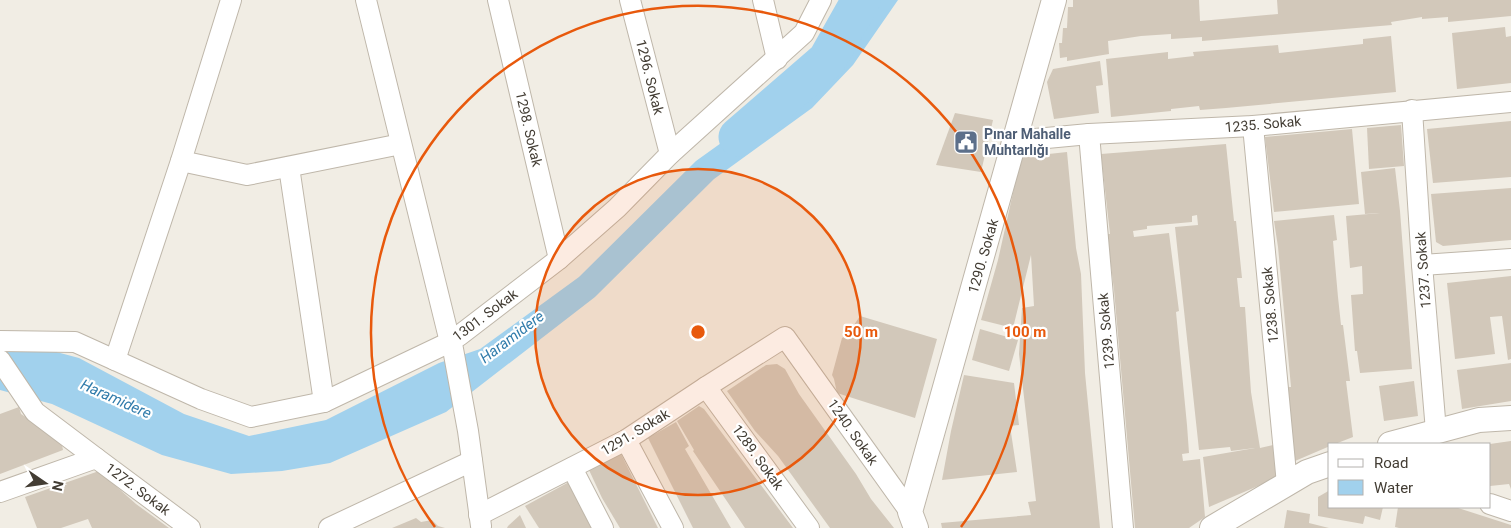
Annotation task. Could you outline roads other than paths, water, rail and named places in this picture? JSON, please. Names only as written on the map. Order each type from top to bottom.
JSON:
[{"type":"street","points":[[115,360],[181,162],[231,0]]},
{"type":"street","points":[[366,0],[452,345],[468,431],[480,521]]},
{"type":"street","name":"1298. Sokak","points":[[498,0],[559,259]]},
{"type":"street","name":"1296. Sokak","points":[[630,0],[670,154]]},
{"type":"street","points":[[763,0],[777,59]]},
{"type":"street","name":"1301. Sokak","points":[[0,341],[75,342],[201,399],[250,417],[324,402],[452,345],[559,259],[617,208],[670,154],[804,33],[821,0]]},
{"type":"street","name":"1290. Sokak","points":[[913,520],[1054,0]]},
{"type":"street","name":"1235. Sokak","points":[[1015,141],[1089,134],[1253,126],[1511,102]]},
{"type":"street","name":"1237. Sokak","points":[[1412,110],[1422,265],[1436,431]]},
{"type":"street","name":"1238. Sokak","points":[[1253,126],[1287,484]]},
{"type":"street","name":"1239. Sokak","points":[[1089,134],[1123,528]]},
{"type":"street","points":[[181,162],[247,175],[401,144]]},
{"type":"street","points":[[289,167],[324,402]]},
{"type":"street","points":[[1422,265],[1511,259]]},
{"type":"street","name":"1240. Sokak","points":[[785,337],[913,520]]},
{"type":"street","name":"1291. Sokak","points":[[480,521],[572,468],[626,440],[785,337]]},
{"type":"street","points":[[0,360],[35,412],[96,458]]},
{"type":"street","name":"1289. Sokak","points":[[706,387],[809,528]]},
{"type":"street","points":[[1394,443],[1479,420],[1511,418]]},
{"type":"street","points":[[626,440],[673,528]]},
{"type":"street","name":"1272. Sokak","points":[[0,492],[96,458],[190,528]]},
{"type":"street","points":[[330,528],[472,461]]},
{"type":"street","points":[[1212,528],[1307,472],[1328,465]]},
{"type":"street","points":[[572,468],[603,528]]},
{"type":"street","points":[[1491,504],[1511,511]]},
{"type":"water","points":[[843,0],[898,0],[853,65],[812,108],[714,179],[595,297],[446,412],[330,463],[282,471],[231,474],[162,455],[52,404],[0,390],[0,337],[79,358],[184,414],[249,436],[326,420],[439,363],[480,349],[579,277],[696,161],[806,82]]},
{"type":"waterway","name":"Haramidere","points":[[738,137],[827,60],[861,0]]},
{"type":"place","name":"Pınar Mahalle Muhtarlığı","points":[[966,142]]}]
